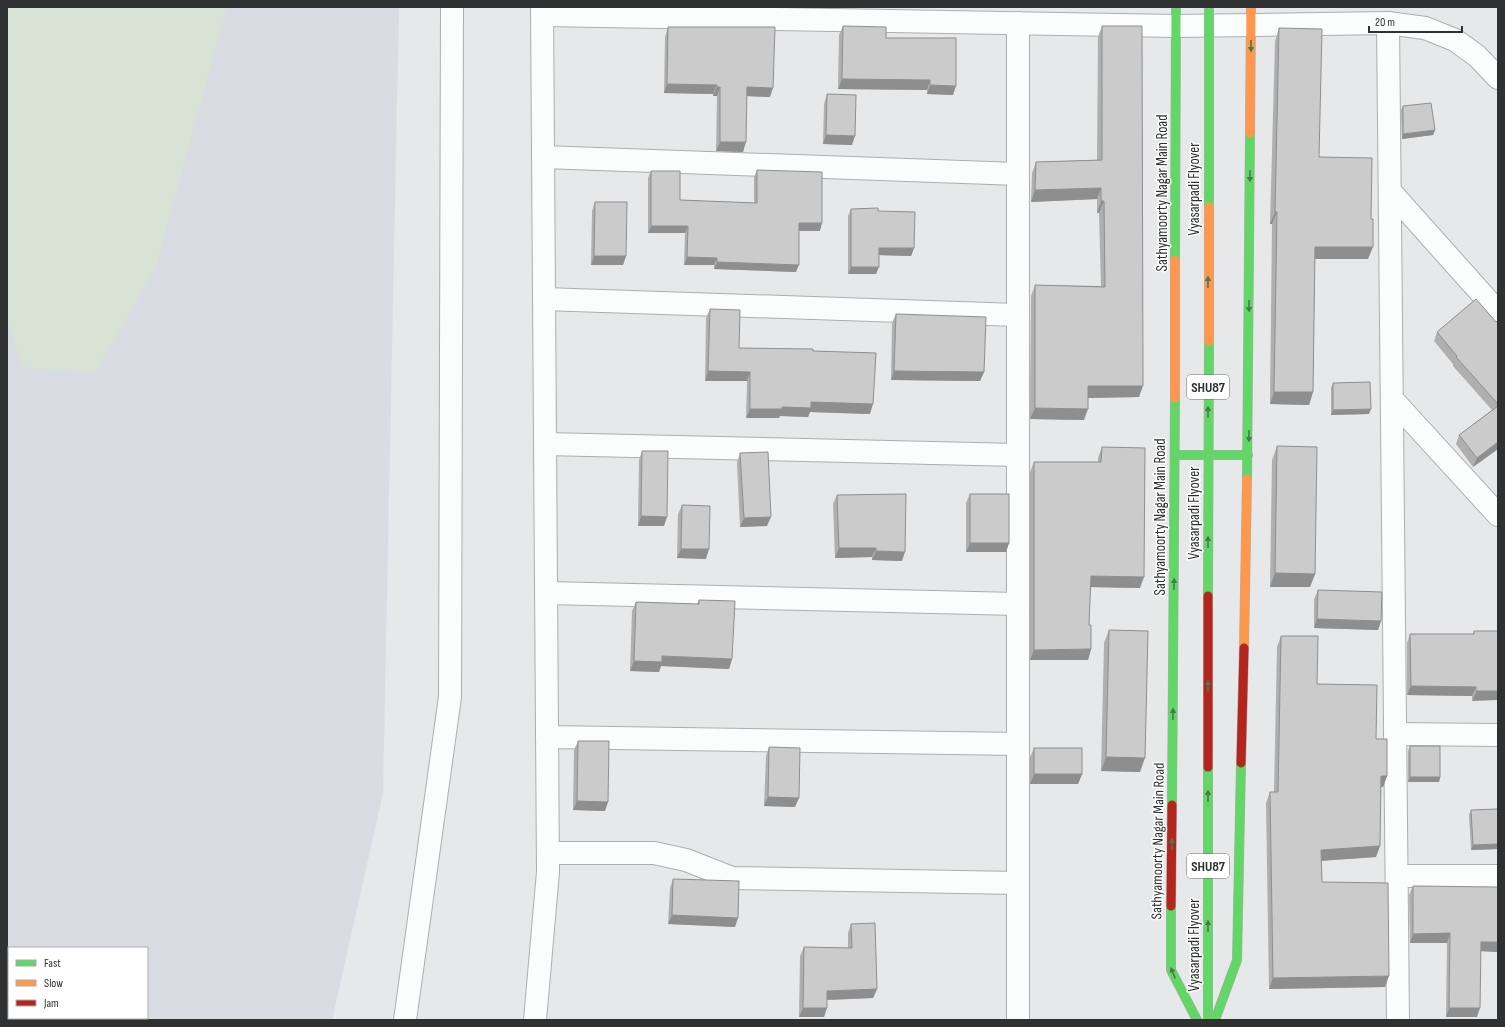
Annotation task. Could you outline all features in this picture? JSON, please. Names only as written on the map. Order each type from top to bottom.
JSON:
[{"type":"street","points":[[405,1020],[450,697],[452,7]]},
{"type":"street","name":"Vyasarpadi Flyover","points":[[1208,1020],[1209,7]]},
{"type":"street","points":[[535,1020],[548,872],[542,11],[762,13],[1018,23],[1176,16],[1251,15],[1388,23],[1425,28],[1455,40],[1477,56],[1498,78]]},
{"type":"street","points":[[1215,1020],[1237,960],[1248,455],[1251,15]]},
{"type":"street","name":"Sathyamoorty Nagar Main Road","points":[[1176,16],[1175,455],[1170,970],[1197,1020]]},
{"type":"street","points":[[1018,23],[1018,1020]]},
{"type":"street","points":[[1388,23],[1398,1020]]},
{"type":"street","points":[[543,157],[1018,174]]},
{"type":"street","points":[[1390,191],[1498,312]]},
{"type":"street","points":[[544,299],[1018,315]]},
{"type":"street","points":[[1392,399],[1498,515]]},
{"type":"street","points":[[545,444],[1018,456]]},
{"type":"street","points":[[1175,455],[1248,455]]},
{"type":"street","points":[[546,593],[1018,604]]},
{"type":"street","points":[[1395,734],[1498,735]]},
{"type":"street","points":[[547,737],[1018,744]]},
{"type":"street","points":[[548,853],[654,853],[686,860],[732,878],[1018,883]]},
{"type":"street","points":[[1397,876],[1498,876]]},
{"type":"shaded area","points":[[7,7],[399,7],[383,793],[332,1020],[7,1020]]},
{"type":"green space","points":[[7,7],[227,7],[155,270],[95,373],[22,367],[7,317]]},
{"type":"building","points":[[843,26],[886,27],[886,38],[956,38],[956,86],[930,85],[930,80],[842,79]]},
{"type":"building","points":[[1102,26],[1142,26],[1143,386],[1088,386],[1088,409],[1035,408],[1035,285],[1105,287],[1104,201],[1101,201],[1101,188],[1035,190],[1036,162],[1102,160]]},
{"type":"building","points":[[668,27],[775,27],[773,88],[747,87],[746,142],[720,142],[720,87],[717,87],[717,85],[667,84]]},
{"type":"building","points":[[1279,28],[1322,29],[1319,157],[1372,158],[1371,219],[1373,219],[1373,247],[1315,247],[1313,392],[1274,392],[1277,212],[1275,212]]},
{"type":"building","points":[[827,94],[856,95],[855,136],[826,135]]},
{"type":"building","points":[[1431,103],[1435,130],[1403,134],[1403,106]]},
{"type":"building","points":[[757,170],[822,172],[822,223],[799,223],[799,265],[717,262],[717,258],[687,257],[688,226],[651,226],[651,171],[680,171],[680,200],[757,203]]},
{"type":"building","points":[[595,202],[627,202],[626,256],[594,256]]},
{"type":"building","points":[[878,208],[878,211],[915,212],[914,248],[879,248],[879,267],[851,267],[851,209]]},
{"type":"building","points":[[1476,299],[1496,322],[1498,320],[1498,404],[1456,357],[1457,356],[1437,332]]},
{"type":"building","points":[[710,309],[740,310],[739,348],[813,349],[813,351],[876,353],[873,404],[811,402],[811,408],[782,407],[782,409],[750,409],[750,372],[708,371]]},
{"type":"building","points":[[896,314],[986,317],[984,372],[894,371]]},
{"type":"building","points":[[1370,382],[1371,409],[1333,410],[1333,383]]},
{"type":"building","points":[[1498,406],[1498,442],[1477,458],[1459,435]]},
{"type":"building","points":[[1277,446],[1317,447],[1315,574],[1275,573]]},
{"type":"building","points":[[1102,447],[1145,448],[1144,577],[1091,576],[1089,625],[1091,625],[1091,649],[1034,650],[1034,462],[1101,462]]},
{"type":"building","points":[[642,451],[668,451],[667,517],[641,516]]},
{"type":"building","points":[[768,452],[771,517],[744,518],[740,453]]},
{"type":"building","points":[[906,494],[905,552],[876,551],[876,548],[839,548],[837,495]]},
{"type":"building","points":[[970,494],[1009,494],[1009,543],[970,543]]},
{"type":"building","points":[[682,505],[710,506],[709,549],[681,549]]},
{"type":"building","points":[[1318,590],[1382,592],[1381,621],[1317,619]]},
{"type":"building","points":[[699,600],[735,601],[732,659],[662,656],[662,662],[634,661],[636,602],[699,604]]},
{"type":"building","points":[[1109,630],[1148,631],[1145,758],[1106,757]]},
{"type":"building","points":[[1474,631],[1498,631],[1498,691],[1476,691],[1476,687],[1411,686],[1410,634],[1474,634]]},
{"type":"building","points":[[1281,636],[1318,636],[1317,684],[1377,685],[1376,739],[1387,739],[1387,776],[1381,776],[1380,846],[1321,850],[1322,882],[1388,883],[1389,976],[1273,978],[1270,792],[1278,792]]},
{"type":"building","points":[[578,741],[609,741],[608,802],[577,801]]},
{"type":"building","points":[[1410,746],[1440,746],[1440,777],[1410,777]]},
{"type":"building","points":[[769,747],[800,748],[799,798],[768,797]]},
{"type":"building","points":[[1034,748],[1082,748],[1082,774],[1034,774]]},
{"type":"building","points":[[1498,809],[1498,844],[1473,845],[1471,810]]},
{"type":"building","points":[[673,879],[739,881],[738,918],[672,915]]},
{"type":"building","points":[[1413,886],[1498,887],[1498,942],[1481,942],[1480,1008],[1449,1008],[1450,933],[1413,934]]},
{"type":"building","points":[[875,923],[877,989],[827,991],[827,1008],[803,1008],[804,947],[852,948],[851,924]]},
{"type":"traffic: fast","points":[[1175,260],[1176,7]]},
{"type":"traffic: fast","points":[[1209,7],[1209,207]]},
{"type":"traffic: fast","points":[[1247,479],[1250,133]]},
{"type":"traffic: fast","points":[[1208,596],[1209,341]]},
{"type":"traffic: fast","points":[[1172,805],[1175,398]]},
{"type":"traffic: fast","points":[[1175,455],[1248,455]]},
{"type":"traffic: fast","points":[[1215,1020],[1237,960],[1241,763]]},
{"type":"traffic: fast","points":[[1208,767],[1208,1020]]},
{"type":"traffic: fast","points":[[1171,906],[1171,970],[1197,1020]]},
{"type":"traffic: slow","points":[[1250,133],[1251,7]]},
{"type":"traffic: slow","points":[[1209,207],[1209,341]]},
{"type":"traffic: slow","points":[[1175,260],[1175,398]]},
{"type":"traffic: slow","points":[[1244,648],[1247,479]]},
{"type":"traffic: jam","points":[[1208,596],[1208,767]]},
{"type":"traffic: jam","points":[[1241,763],[1244,648]]},
{"type":"traffic: jam","points":[[1171,906],[1172,805]]}]
